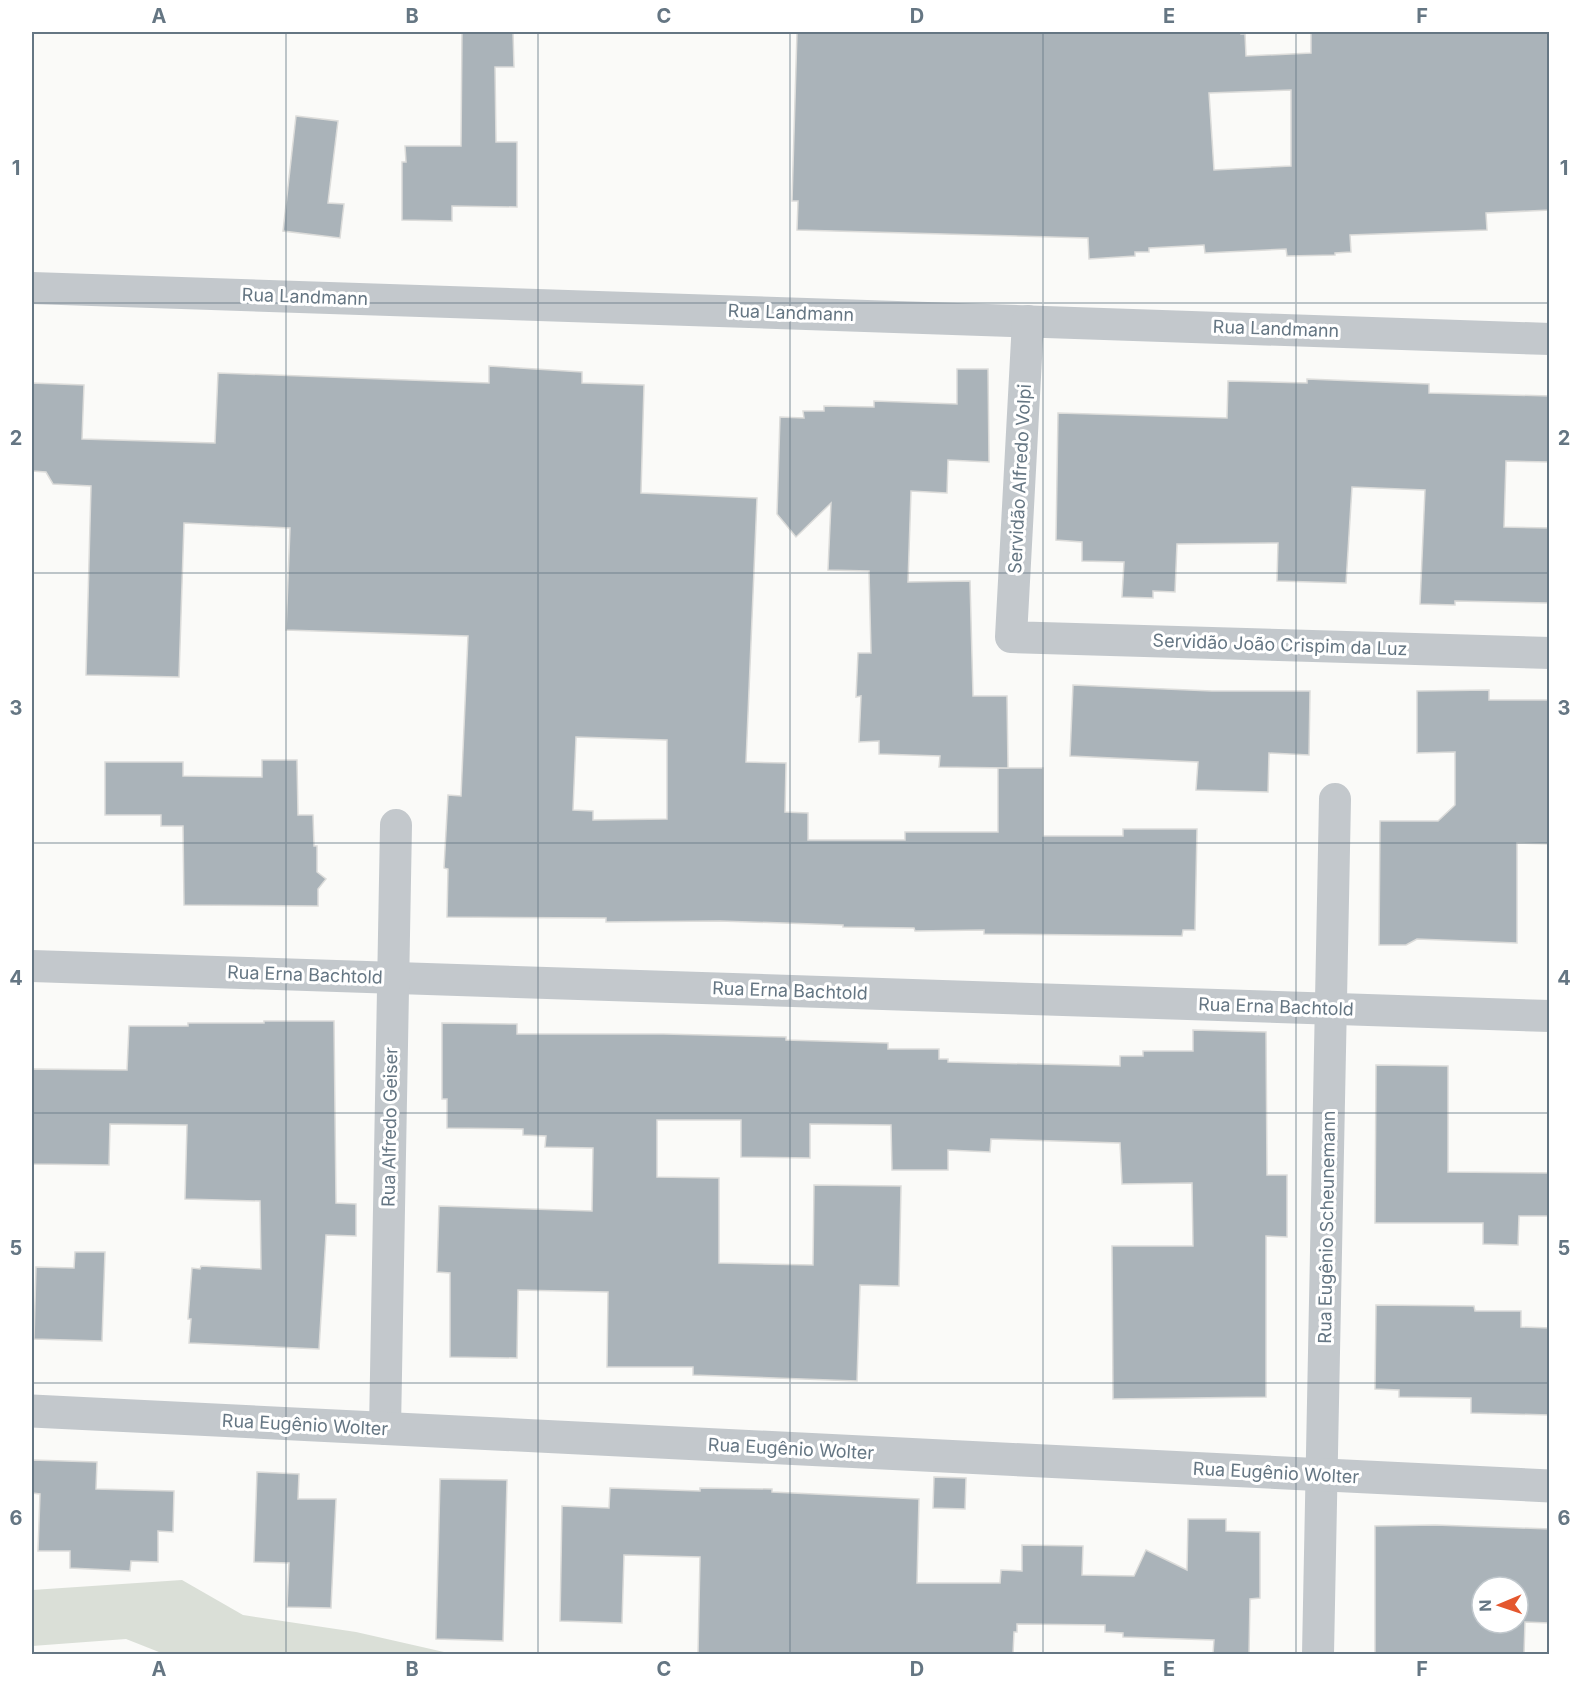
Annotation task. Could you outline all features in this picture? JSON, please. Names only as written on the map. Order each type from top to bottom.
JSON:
[{"type":"street","name":"Rua Landmann","points":[[32,288],[1550,339]]},
{"type":"street","name":"Servidão Alfredo Volpi","points":[[1011,637],[1028,321]]},
{"type":"street","name":"Servidão João Crispim da Luz","points":[[1011,637],[1550,653]]},
{"type":"street","name":"Rua Eugênio Scheunemann","points":[[1318,1654],[1335,799]]},
{"type":"street","name":"Rua Alfredo Geiser","points":[[385,1429],[396,825]]},
{"type":"street","name":"Rua Erna Bachtold","points":[[32,966],[1550,1016]]},
{"type":"street","name":"Rua Eugênio Wolter","points":[[32,1411],[1550,1486]]},
{"type":"shaded area","points":[[182,1580],[243,1615],[356,1632],[444,1652],[443,1654],[164,1654],[126,1639],[32,1646],[32,1590]]},
{"type":"building","points":[[462,32],[513,32],[514,67],[495,67],[496,142],[517,142],[517,207],[452,206],[452,221],[402,220],[402,162],[406,162],[405,146],[461,146]]},
{"type":"building","points":[[797,32],[1241,32],[1245,34],[1246,56],[1311,53],[1311,32],[1550,32],[1550,210],[1486,213],[1487,230],[1350,235],[1351,252],[1335,253],[1335,255],[1287,256],[1286,249],[1205,253],[1204,245],[1149,248],[1149,252],[1135,252],[1135,256],[1089,259],[1088,238],[797,230],[798,201],[792,201]],"holes":[[[1291,90],[1291,166],[1214,170],[1209,93]]]},
{"type":"building","points":[[296,116],[338,121],[328,203],[344,204],[340,238],[283,231]]},
{"type":"building","points":[[489,366],[582,372],[582,383],[644,385],[641,493],[757,498],[746,762],[786,763],[785,812],[808,813],[808,840],[905,840],[905,832],[998,832],[998,768],[1043,768],[1043,836],[1123,836],[1123,829],[1197,829],[1195,930],[1183,930],[1182,936],[984,934],[984,930],[915,931],[914,928],[720,921],[606,922],[606,918],[447,917],[448,869],[444,868],[448,795],[461,796],[468,636],[286,630],[290,528],[184,523],[179,677],[86,675],[91,486],[53,484],[46,472],[32,471],[32,383],[84,385],[82,439],[215,443],[218,373],[489,383]],"holes":[[[576,737],[667,740],[667,819],[593,820],[593,811],[573,810]]]},
{"type":"building","points":[[957,369],[988,369],[989,462],[948,460],[947,493],[911,491],[908,582],[970,581],[973,696],[1007,696],[1008,768],[939,767],[940,756],[879,754],[879,741],[859,742],[861,696],[856,697],[858,653],[871,653],[869,571],[828,570],[831,503],[796,537],[777,514],[780,417],[804,418],[803,411],[824,411],[824,406],[874,407],[874,401],[957,404]]},
{"type":"building","points":[[1307,379],[1429,384],[1429,393],[1550,396],[1550,462],[1506,461],[1504,527],[1550,528],[1550,603],[1455,601],[1455,605],[1420,604],[1425,490],[1352,487],[1346,583],[1277,581],[1278,543],[1177,544],[1175,592],[1153,591],[1153,598],[1122,597],[1124,562],[1082,561],[1082,542],[1056,540],[1058,413],[1227,418],[1228,381],[1307,383]]},
{"type":"building","points":[[1073,685],[1212,691],[1310,691],[1309,755],[1269,753],[1268,792],[1196,790],[1198,762],[1070,756]]},
{"type":"building","points":[[1489,690],[1489,700],[1550,700],[1550,844],[1517,843],[1517,943],[1417,939],[1406,945],[1379,945],[1380,821],[1438,821],[1455,805],[1455,752],[1417,753],[1417,691]]},
{"type":"building","points":[[262,760],[297,760],[298,815],[313,815],[314,846],[317,846],[317,872],[326,879],[318,889],[318,906],[184,905],[183,826],[161,826],[161,815],[105,815],[105,762],[183,762],[183,776],[262,777]]},
{"type":"building","points":[[264,1021],[334,1021],[336,1203],[356,1204],[356,1236],[326,1235],[319,1349],[189,1343],[191,1319],[188,1319],[192,1268],[200,1269],[201,1266],[261,1269],[260,1201],[185,1199],[187,1125],[110,1124],[109,1165],[32,1164],[32,1069],[127,1070],[129,1026],[188,1026],[188,1023],[264,1023]]},
{"type":"building","points":[[442,1023],[517,1024],[517,1034],[664,1034],[786,1037],[786,1040],[888,1043],[888,1049],[939,1049],[939,1059],[948,1059],[948,1062],[1120,1066],[1120,1056],[1143,1056],[1143,1051],[1193,1051],[1193,1030],[1266,1032],[1267,1175],[1287,1175],[1287,1237],[1266,1236],[1266,1397],[1113,1399],[1112,1246],[1193,1246],[1192,1183],[1122,1184],[1120,1143],[991,1139],[990,1152],[948,1150],[948,1170],[892,1170],[891,1125],[810,1124],[810,1158],[741,1157],[741,1120],[657,1120],[657,1177],[719,1178],[719,1263],[813,1265],[814,1185],[901,1186],[899,1286],[860,1285],[857,1381],[693,1375],[693,1367],[607,1367],[608,1292],[518,1290],[517,1358],[450,1357],[450,1273],[437,1272],[439,1206],[592,1211],[593,1148],[545,1147],[546,1136],[523,1135],[523,1129],[447,1128],[447,1099],[442,1099]]},
{"type":"building","points":[[1376,1065],[1448,1066],[1448,1172],[1550,1173],[1550,1216],[1519,1216],[1518,1245],[1483,1244],[1483,1223],[1375,1223]]},
{"type":"building","points":[[75,1252],[105,1252],[102,1341],[34,1339],[36,1267],[74,1268]]},
{"type":"building","points":[[1376,1305],[1474,1306],[1475,1311],[1521,1311],[1521,1327],[1550,1328],[1550,1415],[1471,1413],[1471,1398],[1399,1397],[1399,1390],[1375,1389]]},
{"type":"building","points":[[32,1460],[97,1462],[96,1489],[174,1491],[173,1532],[158,1531],[158,1562],[131,1561],[130,1571],[70,1568],[70,1551],[38,1551],[40,1494],[32,1493]]},
{"type":"building","points":[[257,1472],[299,1474],[298,1499],[336,1499],[331,1608],[287,1607],[289,1563],[254,1562]]},
{"type":"building","points":[[934,1477],[966,1478],[965,1509],[933,1508]]},
{"type":"building","points":[[440,1479],[507,1480],[503,1641],[436,1639]]},
{"type":"building","points":[[610,1488],[700,1491],[700,1488],[772,1489],[772,1492],[919,1499],[917,1583],[1000,1583],[1001,1570],[1022,1571],[1022,1545],[1083,1546],[1082,1575],[1134,1576],[1146,1550],[1187,1570],[1188,1519],[1226,1519],[1226,1531],[1260,1532],[1260,1598],[1250,1599],[1249,1654],[1213,1654],[1214,1640],[1123,1637],[1123,1633],[1105,1632],[1105,1625],[1017,1624],[1017,1632],[1014,1632],[1013,1654],[698,1654],[700,1557],[624,1555],[622,1623],[560,1621],[562,1506],[609,1508]]},
{"type":"building","points":[[1435,1525],[1550,1529],[1550,1623],[1530,1622],[1530,1575],[1470,1575],[1470,1635],[1525,1635],[1524,1654],[1375,1654],[1375,1526]]}]
